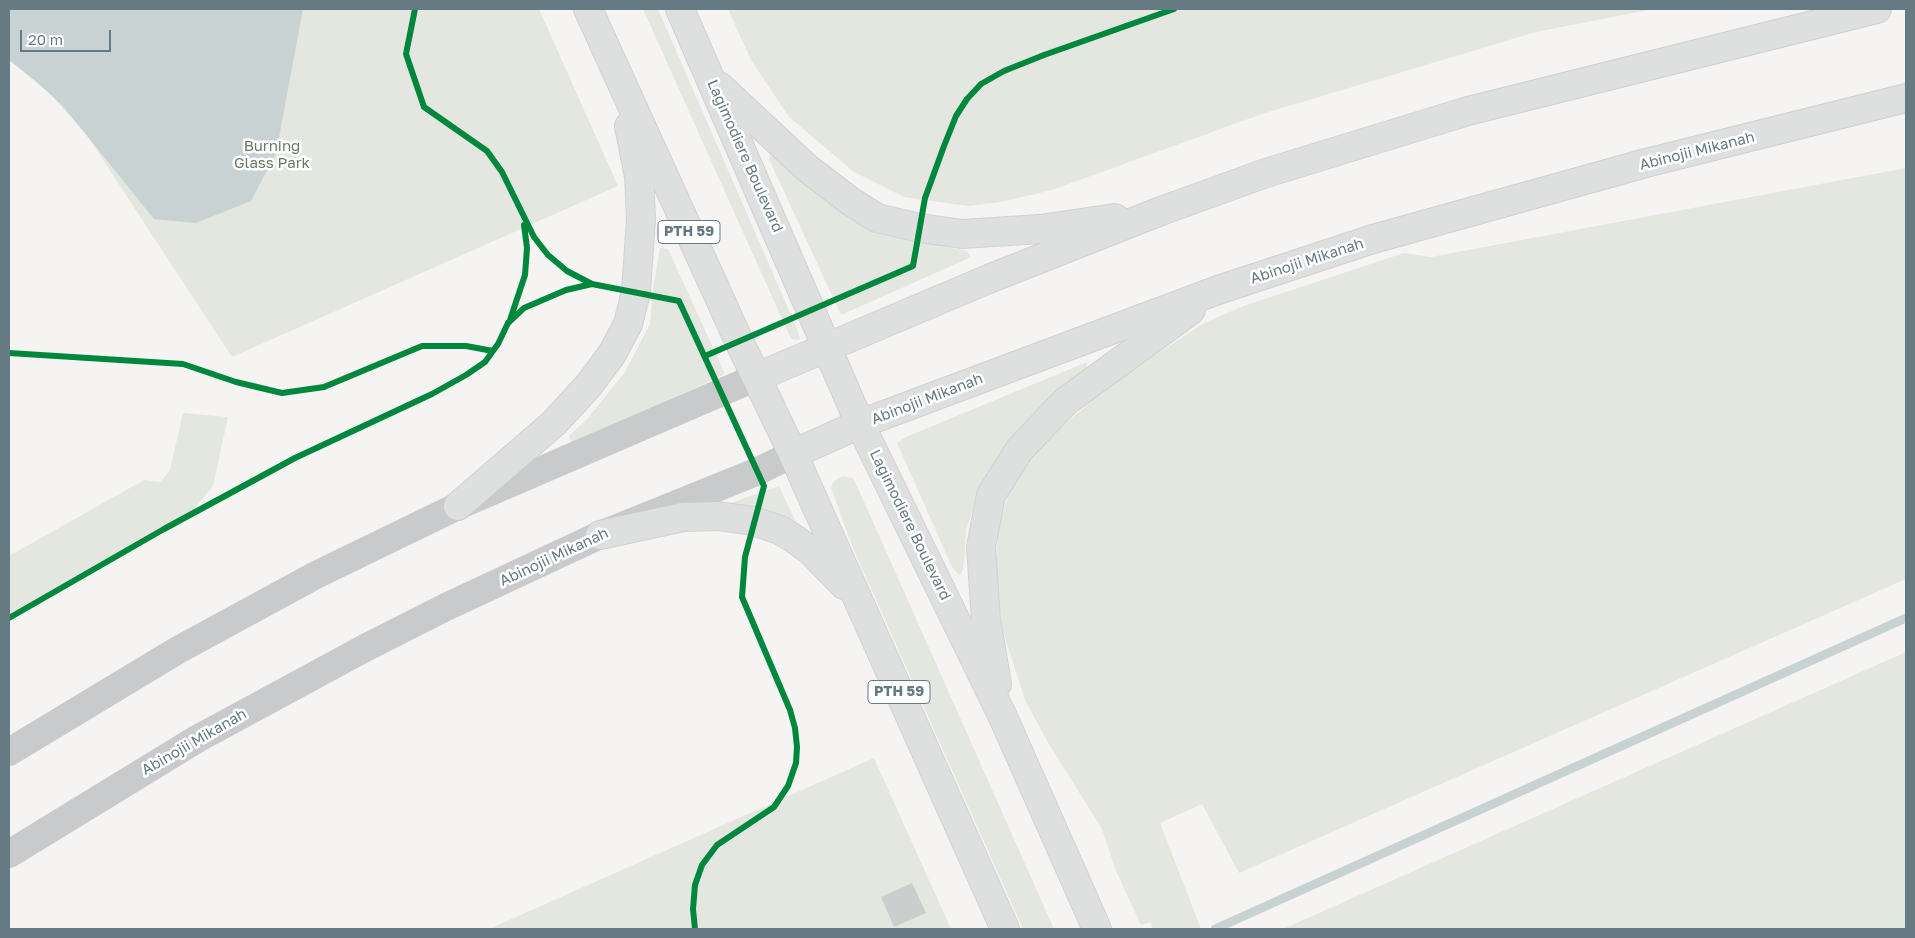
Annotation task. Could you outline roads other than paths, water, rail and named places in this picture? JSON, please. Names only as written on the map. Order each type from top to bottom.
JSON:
[{"type":"main road","name":"PTH 59","points":[[588,9],[793,454],[1005,929]]},
{"type":"main road","name":"Lagimodiere Boulevard","points":[[680,9],[860,424],[1003,717],[1097,929]]},
{"type":"main road","points":[[757,377],[991,278],[1161,211],[1266,173],[1468,111],[1877,9]]},
{"type":"main road","points":[[711,79],[808,168],[850,201],[878,218],[920,228],[962,234],[1040,228],[1161,211]]},
{"type":"main road","points":[[458,506],[554,423],[589,385],[612,354],[628,324],[636,292],[641,219],[639,176],[620,80]]},
{"type":"main road","name":"Abinojii Mikanah","points":[[793,454],[860,424],[1218,290],[1374,239],[1490,205],[1646,163],[1906,98]]},
{"type":"main road","points":[[1003,717],[986,620],[981,547],[991,495],[1020,449],[1066,401],[1218,290]]},
{"type":"main road","points":[[600,535],[684,517],[718,516],[753,521],[780,530],[810,550],[856,597]]},
{"type":"street","points":[[9,752],[178,650],[316,575],[458,506],[757,377]]},
{"type":"street","name":"Abinojii Mikanah","points":[[9,854],[197,739],[301,681],[446,607],[600,535],[756,472],[793,454]]},
{"type":"waterway","points":[[1215,929],[1906,618]]},
{"type":"park label","name":"Burning Glass Park","points":[[272,154]]}]
